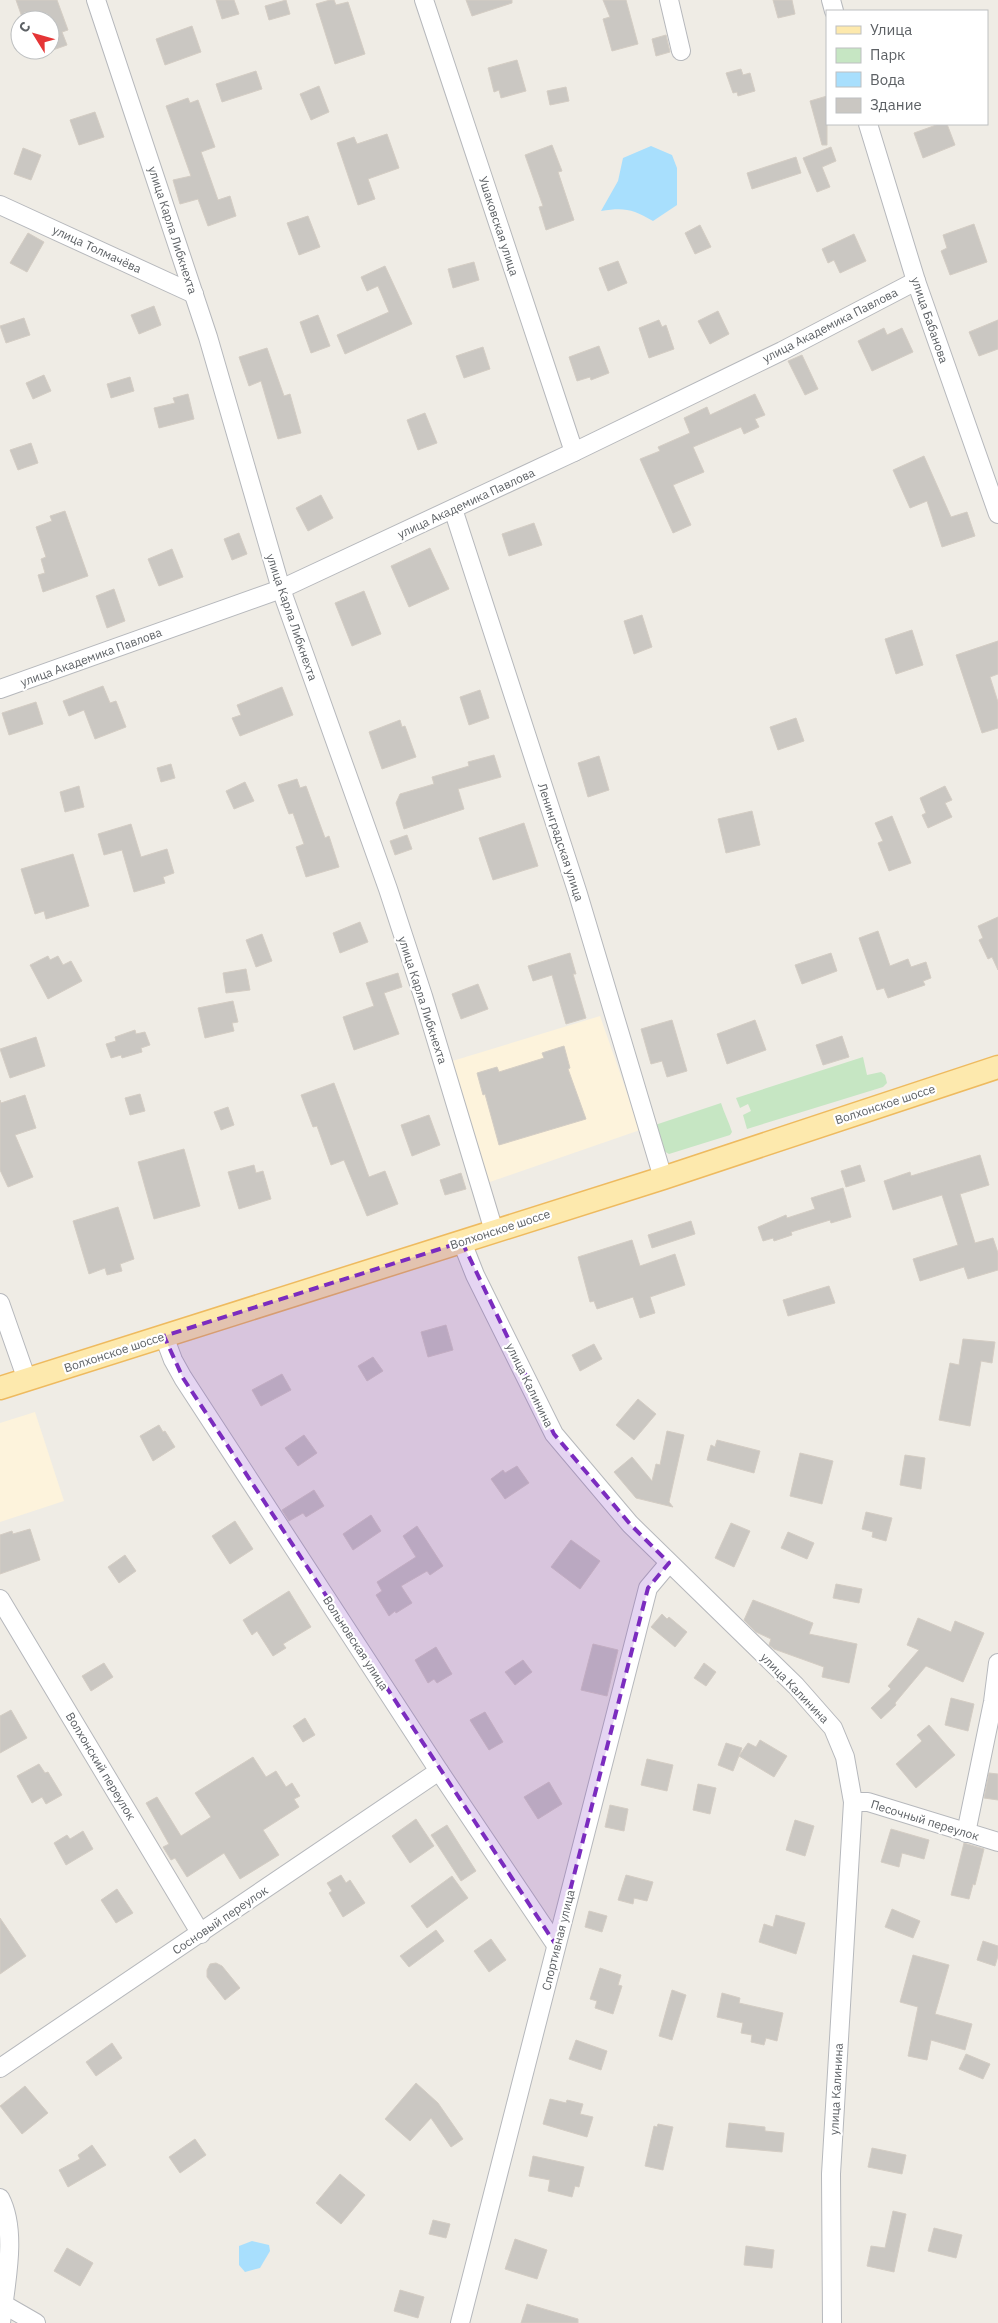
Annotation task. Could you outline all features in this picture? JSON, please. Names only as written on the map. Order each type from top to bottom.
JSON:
[{"type":"main road","name":"Волхонское шоссе","points":[[0,1388],[663,1178],[998,1067]]},
{"type":"street","name":"улица Карла Либкнехта","points":[[96,0],[194,294],[281,589],[423,996],[494,1231]]},
{"type":"street","name":"Ушаковская улица","points":[[424,0],[574,452]]},
{"type":"street","points":[[669,0],[681,51]]},
{"type":"street","name":"улица Бабанова","points":[[868,125],[916,281],[998,514]]},
{"type":"street","name":"улица Толмачёва","points":[[0,205],[194,294]]},
{"type":"street","name":"улица Академика Павлова","points":[[0,689],[281,589],[574,452],[782,350],[916,281]]},
{"type":"street","name":"Ленинградская улица","points":[[453,509],[578,894],[663,1178]]},
{"type":"street","name":"улица Калинина","points":[[462,1242],[475,1275],[554,1434],[630,1524],[796,1686],[834,1728],[845,1756],[852,1802],[831,2174],[832,2323]]},
{"type":"street","points":[[0,1303],[27,1380]]},
{"type":"street","name":"Вольновская улица","points":[[164,1336],[172,1360],[182,1378],[439,1771],[556,1945]]},
{"type":"street","name":"Спортивная улица","points":[[460,2323],[648,1588],[668,1563]]},
{"type":"street","name":"Волхонский переулок","points":[[0,1600],[201,1934]]},
{"type":"street","points":[[966,1833],[993,1702],[998,1662]]},
{"type":"street","name":"Сосновый переулок","points":[[0,2068],[201,1934],[439,1771]]},
{"type":"street","name":"Песочный переулок","points":[[852,1802],[868,1802],[998,1842]]},
{"type":"street","points":[[0,2198],[7,2210],[10,2235],[0,2323]]},
{"type":"street","points":[[3,2304],[36,2323]]},
{"type":"highlighted area","points":[[462,1242],[554,1434],[630,1524],[669,1563],[648,1588],[556,1945],[183,1378],[164,1336]]},
{"type":"shaded area","points":[[600,1016],[640,1130],[487,1183],[449,1062]]},
{"type":"shaded area","points":[[35,1412],[64,1501],[0,1522],[0,1423]]},
{"type":"green space","points":[[863,1057],[867,1075],[881,1072],[885,1075],[887,1083],[883,1087],[747,1129],[743,1115],[751,1111],[748,1104],[740,1108],[736,1098]]},
{"type":"green space","points":[[721,1103],[732,1132],[730,1135],[669,1154],[662,1150],[655,1125]]},
{"type":"water","points":[[651,146],[672,155],[677,168],[677,205],[653,221],[628,210],[601,211],[618,181],[623,158]]},
{"type":"water","points":[[252,2241],[269,2245],[270,2251],[260,2268],[245,2272],[239,2265],[239,2246]]},
{"type":"building","points":[[16,0],[57,0],[68,30],[62,32],[67,45],[60,47],[60,10],[20,10]]},
{"type":"building","points":[[216,0],[234,0],[239,14],[222,19]]},
{"type":"building","points":[[286,0],[290,14],[269,20],[265,6]]},
{"type":"building","points":[[334,0],[336,5],[348,2],[365,54],[335,64],[316,4]]},
{"type":"building","points":[[466,0],[512,0],[512,3],[472,16]]},
{"type":"building","points":[[603,0],[626,0],[638,44],[612,51],[603,19],[610,17]]},
{"type":"building","points":[[773,0],[792,0],[795,14],[778,18]]},
{"type":"building","points":[[192,26],[201,52],[165,65],[156,39]]},
{"type":"building","points":[[666,35],[670,52],[656,56],[652,39]]},
{"type":"building","points":[[517,60],[526,91],[501,98],[499,90],[494,92],[488,68]]},
{"type":"building","points":[[741,69],[743,75],[750,73],[755,91],[738,96],[737,92],[733,93],[726,73]]},
{"type":"building","points":[[256,71],[262,89],[222,102],[216,84]]},
{"type":"building","points":[[319,86],[329,112],[311,120],[300,94]]},
{"type":"building","points":[[566,87],[569,101],[550,105],[547,91]]},
{"type":"building","points":[[826,96],[827,145],[822,145],[810,101]]},
{"type":"building","points":[[188,98],[190,103],[198,100],[215,147],[201,152],[218,200],[230,196],[236,216],[208,226],[198,199],[180,204],[173,180],[191,176],[166,106]]},
{"type":"building","points":[[95,112],[104,137],[79,145],[70,120]]},
{"type":"building","points":[[936,125],[947,125],[955,145],[923,158],[914,133]]},
{"type":"building","points":[[387,134],[399,168],[368,179],[375,199],[358,205],[337,143],[354,137],[357,144]]},
{"type":"building","points":[[552,145],[562,171],[558,172],[574,220],[546,230],[539,207],[543,206],[525,155]]},
{"type":"building","points":[[831,147],[836,161],[822,167],[830,187],[817,192],[803,158]]},
{"type":"building","points":[[23,148],[41,155],[31,180],[14,174]]},
{"type":"building","points":[[796,157],[801,173],[752,189],[747,173]]},
{"type":"building","points":[[308,216],[320,247],[299,255],[287,223]]},
{"type":"building","points":[[974,224],[987,262],[950,275],[941,251],[947,248],[943,235]]},
{"type":"building","points":[[700,225],[711,247],[695,254],[685,233]]},
{"type":"building","points":[[28,233],[44,242],[27,272],[10,263]]},
{"type":"building","points":[[854,234],[866,261],[840,273],[834,260],[828,263],[822,249]]},
{"type":"building","points":[[618,261],[627,283],[608,291],[599,268]]},
{"type":"building","points":[[474,262],[479,280],[453,288],[448,269]]},
{"type":"building","points":[[385,266],[412,324],[345,354],[337,335],[389,312],[378,286],[367,291],[361,277]]},
{"type":"building","points":[[154,306],[161,325],[139,334],[131,315]]},
{"type":"building","points":[[718,311],[729,334],[710,344],[698,321]]},
{"type":"building","points":[[318,315],[330,346],[311,353],[300,322]]},
{"type":"building","points":[[24,318],[30,335],[6,343],[0,326]]},
{"type":"building","points":[[659,320],[662,327],[666,325],[674,349],[649,358],[639,328]]},
{"type":"building","points":[[998,320],[998,349],[979,356],[969,332]]},
{"type":"building","points":[[884,328],[887,335],[902,328],[913,352],[872,371],[858,341]]},
{"type":"building","points":[[599,346],[609,373],[591,380],[590,377],[577,381],[569,357]]},
{"type":"building","points":[[483,347],[490,369],[464,378],[456,356]]},
{"type":"building","points":[[267,348],[284,396],[290,394],[301,433],[278,439],[261,381],[249,386],[239,357]]},
{"type":"building","points":[[802,355],[818,389],[805,395],[788,361]]},
{"type":"building","points":[[44,375],[51,391],[33,399],[26,383]]},
{"type":"building","points":[[130,377],[134,391],[111,398],[107,384]]},
{"type":"building","points":[[188,394],[194,419],[159,428],[154,408],[175,403],[173,398]]},
{"type":"building","points":[[755,394],[765,415],[755,419],[759,427],[744,434],[741,427],[693,447],[704,472],[673,485],[691,525],[673,533],[640,459],[660,451],[658,447],[690,433],[684,418],[707,407],[710,415]]},
{"type":"building","points":[[425,413],[437,443],[418,450],[407,420]]},
{"type":"building","points":[[31,443],[38,463],[18,470],[10,450]]},
{"type":"building","points":[[924,456],[951,517],[967,512],[975,536],[942,547],[927,501],[910,508],[893,470]]},
{"type":"building","points":[[321,495],[333,518],[308,531],[296,508]]},
{"type":"building","points":[[65,511],[88,576],[43,592],[38,575],[45,573],[41,559],[46,557],[36,527],[52,521],[50,516]]},
{"type":"building","points":[[534,523],[542,545],[509,556],[502,534]]},
{"type":"building","points":[[239,533],[247,554],[232,560],[224,539]]},
{"type":"building","points":[[430,548],[449,589],[409,607],[391,566]]},
{"type":"building","points":[[172,549],[183,577],[159,586],[148,559]]},
{"type":"building","points":[[114,589],[125,621],[107,628],[96,596]]},
{"type":"building","points":[[364,591],[381,634],[352,646],[335,603]]},
{"type":"building","points":[[642,615],[652,647],[634,654],[624,621]]},
{"type":"building","points":[[912,630],[923,665],[896,674],[885,639]]},
{"type":"building","points":[[998,641],[998,674],[990,677],[998,702],[998,728],[982,733],[956,655]]},
{"type":"building","points":[[103,686],[110,703],[116,701],[126,727],[95,739],[84,710],[69,716],[63,701]]},
{"type":"building","points":[[282,687],[293,715],[240,736],[232,718],[241,715],[237,705]]},
{"type":"building","points":[[480,690],[489,718],[469,725],[460,697]]},
{"type":"building","points":[[36,702],[43,724],[9,735],[2,713]]},
{"type":"building","points":[[796,718],[804,741],[778,750],[770,727]]},
{"type":"building","points":[[400,720],[402,727],[405,726],[416,757],[382,769],[369,732]]},
{"type":"building","points":[[494,755],[501,777],[458,789],[464,809],[404,829],[396,803],[400,794],[434,784],[432,777],[469,766],[468,762]]},
{"type":"building","points":[[599,756],[609,790],[588,797],[578,763]]},
{"type":"building","points":[[171,764],[175,778],[161,782],[157,768]]},
{"type":"building","points":[[297,779],[300,788],[306,786],[325,838],[329,836],[339,867],[306,877],[296,847],[304,844],[293,813],[289,814],[278,785]]},
{"type":"building","points":[[245,782],[254,801],[234,809],[226,791]]},
{"type":"building","points":[[79,786],[84,807],[65,812],[60,792]]},
{"type":"building","points":[[945,786],[952,800],[945,803],[952,817],[928,828],[922,815],[926,813],[920,798]]},
{"type":"building","points":[[752,811],[760,845],[726,853],[718,819]]},
{"type":"building","points":[[892,816],[911,863],[889,871],[878,843],[883,841],[875,823]]},
{"type":"building","points":[[524,823],[538,866],[493,880],[479,838]]},
{"type":"building","points":[[131,824],[141,857],[167,849],[174,873],[163,877],[165,883],[134,892],[122,850],[104,855],[98,834]]},
{"type":"building","points":[[407,835],[412,849],[395,855],[390,841]]},
{"type":"building","points":[[73,854],[89,906],[46,919],[44,911],[35,914],[21,869]]},
{"type":"building","points":[[998,917],[998,970],[992,957],[988,959],[979,940],[983,938],[978,926]]},
{"type":"building","points":[[360,922],[368,942],[340,953],[333,933]]},
{"type":"building","points":[[878,931],[890,966],[908,959],[911,967],[926,962],[931,978],[923,981],[925,985],[888,998],[884,988],[877,990],[859,938]]},
{"type":"building","points":[[262,934],[272,961],[256,967],[246,940]]},
{"type":"building","points":[[570,953],[576,974],[573,974],[586,1018],[566,1024],[552,975],[533,981],[528,966]]},
{"type":"building","points":[[831,953],[837,971],[802,984],[795,965]]},
{"type":"building","points":[[48,956],[50,960],[58,956],[63,965],[71,961],[82,981],[48,999],[30,965]]},
{"type":"building","points":[[246,969],[250,990],[226,993],[223,973]]},
{"type":"building","points":[[398,973],[402,987],[384,993],[399,1034],[354,1050],[343,1017],[374,1006],[366,983]]},
{"type":"building","points":[[478,984],[488,1009],[461,1019],[452,994]]},
{"type":"building","points":[[233,1001],[238,1022],[232,1023],[234,1031],[205,1038],[198,1008]]},
{"type":"building","points":[[672,1020],[687,1071],[667,1077],[662,1061],[651,1064],[641,1029]]},
{"type":"building","points":[[755,1020],[766,1050],[727,1064],[717,1034]]},
{"type":"building","points":[[135,1030],[136,1034],[145,1032],[150,1045],[141,1048],[142,1052],[122,1058],[121,1055],[111,1058],[106,1044],[116,1041],[115,1037]]},
{"type":"building","points":[[842,1036],[849,1057],[823,1065],[816,1045]]},
{"type":"building","points":[[36,1037],[45,1066],[10,1078],[0,1049]]},
{"type":"building","points":[[564,1046],[570,1068],[568,1069],[586,1119],[499,1145],[485,1094],[483,1095],[477,1073],[497,1067],[499,1072],[544,1058],[542,1053]]},
{"type":"building","points":[[334,1083],[369,1177],[385,1171],[398,1204],[367,1216],[344,1160],[331,1165],[317,1126],[313,1127],[301,1095]]},
{"type":"building","points":[[140,1094],[145,1111],[130,1115],[125,1098]]},
{"type":"building","points":[[25,1095],[36,1128],[15,1135],[33,1177],[8,1187],[0,1170],[0,1100],[1,1103]]},
{"type":"building","points":[[228,1107],[234,1125],[221,1130],[214,1112]]},
{"type":"building","points":[[429,1115],[440,1145],[412,1156],[401,1125]]},
{"type":"building","points":[[184,1149],[200,1206],[154,1219],[138,1162]]},
{"type":"building","points":[[980,1155],[989,1185],[960,1194],[975,1243],[993,1238],[998,1253],[998,1270],[968,1279],[964,1267],[920,1281],[913,1259],[958,1245],[942,1195],[893,1210],[884,1181],[910,1172],[911,1176]]},
{"type":"building","points":[[254,1165],[256,1173],[263,1171],[271,1199],[239,1209],[228,1172]]},
{"type":"building","points":[[860,1165],[865,1181],[846,1187],[841,1171]]},
{"type":"building","points":[[461,1173],[466,1189],[445,1195],[440,1180]]},
{"type":"building","points":[[843,1188],[851,1217],[831,1223],[830,1220],[791,1232],[792,1235],[774,1241],[773,1238],[763,1241],[758,1227],[786,1215],[787,1218],[815,1209],[811,1198]]},
{"type":"building","points":[[118,1207],[134,1259],[120,1264],[122,1271],[107,1275],[105,1268],[89,1274],[73,1221]]},
{"type":"building","points":[[691,1221],[695,1234],[652,1248],[648,1235]]},
{"type":"building","points":[[632,1240],[640,1266],[675,1254],[685,1285],[650,1297],[655,1313],[640,1318],[633,1297],[597,1309],[594,1301],[590,1302],[578,1257]]},
{"type":"building","points":[[829,1286],[835,1303],[788,1316],[783,1300]]},
{"type":"building","points":[[446,1325],[453,1350],[428,1357],[421,1332]]},
{"type":"building","points":[[963,1339],[995,1342],[992,1363],[981,1361],[970,1426],[939,1420],[950,1363],[959,1365]]},
{"type":"building","points":[[594,1344],[602,1359],[580,1371],[572,1355]]},
{"type":"building","points":[[373,1357],[383,1371],[367,1381],[358,1366]]},
{"type":"building","points":[[282,1374],[291,1390],[261,1406],[252,1390]]},
{"type":"building","points":[[638,1399],[656,1414],[634,1440],[616,1425]]},
{"type":"building","points":[[159,1425],[175,1447],[153,1461],[140,1436]]},
{"type":"building","points":[[667,1431],[684,1435],[669,1502],[673,1507],[636,1498],[614,1472],[632,1457],[652,1481],[656,1464],[660,1465]]},
{"type":"building","points":[[304,1435],[317,1453],[298,1466],[285,1448]]},
{"type":"building","points":[[717,1440],[760,1451],[754,1473],[707,1460],[711,1445],[715,1447]]},
{"type":"building","points":[[800,1453],[833,1461],[822,1504],[790,1496]]},
{"type":"building","points":[[905,1455],[925,1458],[921,1489],[900,1485]]},
{"type":"building","points":[[517,1466],[529,1483],[505,1499],[491,1479],[503,1470],[505,1473]]},
{"type":"building","points":[[314,1490],[324,1506],[306,1517],[303,1513],[289,1521],[282,1510]]},
{"type":"building","points":[[866,1512],[892,1518],[886,1541],[872,1537],[873,1532],[862,1529]]},
{"type":"building","points":[[371,1515],[381,1531],[353,1550],[343,1534]]},
{"type":"building","points":[[235,1521],[253,1549],[230,1564],[212,1536]]},
{"type":"building","points":[[731,1523],[750,1531],[734,1567],[715,1558]]},
{"type":"building","points":[[417,1526],[443,1566],[430,1575],[427,1571],[401,1586],[412,1603],[389,1616],[376,1595],[382,1591],[377,1582],[416,1557],[403,1536]]},
{"type":"building","points":[[30,1529],[40,1560],[0,1574],[0,1535],[12,1531],[13,1534]]},
{"type":"building","points":[[788,1532],[814,1543],[807,1559],[781,1548]]},
{"type":"building","points":[[571,1540],[600,1561],[580,1589],[551,1567]]},
{"type":"building","points":[[125,1555],[136,1571],[119,1583],[108,1567]]},
{"type":"building","points":[[836,1584],[862,1589],[859,1603],[833,1598]]},
{"type":"building","points":[[289,1591],[311,1627],[283,1644],[286,1648],[273,1656],[257,1631],[252,1635],[243,1620]]},
{"type":"building","points":[[753,1600],[813,1623],[809,1634],[857,1644],[849,1683],[822,1677],[824,1667],[774,1649],[769,1645],[771,1639],[756,1632],[744,1620]]},
{"type":"building","points":[[662,1614],[667,1619],[669,1617],[687,1632],[675,1647],[651,1627]]},
{"type":"building","points":[[918,1618],[951,1632],[955,1621],[984,1633],[963,1682],[926,1666],[895,1703],[896,1705],[881,1719],[871,1708],[891,1689],[888,1686],[919,1650],[907,1645]]},
{"type":"building","points":[[593,1644],[618,1650],[607,1696],[581,1690]]},
{"type":"building","points":[[436,1647],[452,1674],[437,1683],[434,1679],[428,1683],[415,1660]]},
{"type":"building","points":[[523,1660],[532,1672],[515,1685],[505,1672]]},
{"type":"building","points":[[104,1663],[113,1677],[91,1691],[82,1676]]},
{"type":"building","points":[[704,1663],[716,1672],[706,1686],[694,1678]]},
{"type":"building","points":[[951,1698],[974,1704],[968,1731],[945,1725]]},
{"type":"building","points":[[11,1710],[27,1738],[0,1753],[0,1716]]},
{"type":"building","points":[[485,1712],[503,1742],[489,1750],[470,1720]]},
{"type":"building","points":[[305,1718],[315,1735],[303,1742],[293,1726]]},
{"type":"building","points":[[929,1725],[955,1755],[916,1788],[896,1764],[922,1741],[917,1735]]},
{"type":"building","points":[[760,1740],[787,1756],[774,1777],[739,1756],[748,1743],[756,1747]]},
{"type":"building","points":[[726,1743],[742,1748],[733,1771],[718,1765]]},
{"type":"building","points":[[253,1757],[266,1777],[276,1771],[286,1787],[292,1783],[300,1796],[294,1799],[299,1807],[263,1830],[279,1855],[240,1879],[224,1853],[187,1877],[175,1858],[171,1860],[163,1847],[169,1844],[146,1803],[157,1797],[181,1836],[211,1817],[195,1793]]},
{"type":"building","points":[[647,1759],[673,1765],[667,1791],[641,1785]]},
{"type":"building","points":[[39,1764],[45,1773],[48,1772],[62,1795],[46,1804],[42,1797],[32,1803],[17,1776]]},
{"type":"building","points":[[989,1773],[998,1774],[998,1800],[984,1798]]},
{"type":"building","points":[[549,1782],[562,1804],[538,1819],[524,1797]]},
{"type":"building","points":[[698,1784],[716,1788],[710,1814],[693,1810]]},
{"type":"building","points":[[610,1805],[628,1809],[624,1831],[605,1827]]},
{"type":"building","points":[[416,1819],[434,1846],[410,1863],[392,1836]]},
{"type":"building","points":[[795,1820],[814,1826],[805,1856],[786,1850]]},
{"type":"building","points":[[447,1825],[476,1871],[461,1881],[431,1835]]},
{"type":"building","points":[[891,1829],[929,1840],[924,1859],[902,1853],[899,1867],[881,1862]]},
{"type":"building","points":[[83,1831],[93,1849],[66,1865],[54,1843],[67,1835],[70,1839]]},
{"type":"building","points":[[964,1843],[984,1849],[975,1885],[973,1884],[969,1899],[951,1895]]},
{"type":"building","points":[[341,1875],[346,1883],[350,1880],[365,1903],[343,1917],[329,1893],[332,1891],[327,1883]]},
{"type":"building","points":[[626,1875],[653,1882],[647,1901],[634,1898],[633,1904],[618,1900]]},
{"type":"building","points":[[452,1876],[468,1898],[427,1928],[411,1906]]},
{"type":"building","points":[[117,1889],[133,1913],[116,1923],[101,1900]]},
{"type":"building","points":[[892,1909],[920,1921],[913,1938],[885,1927]]},
{"type":"building","points":[[589,1911],[607,1916],[602,1932],[585,1927]]},
{"type":"building","points":[[776,1915],[805,1923],[796,1954],[759,1942],[764,1924],[773,1927]]},
{"type":"building","points":[[0,1918],[26,1956],[0,1974]]},
{"type":"building","points":[[436,1930],[444,1941],[409,1967],[400,1956]]},
{"type":"building","points":[[491,1939],[506,1960],[489,1972],[474,1951]]},
{"type":"building","points":[[983,1941],[998,1946],[995,1966],[977,1960]]},
{"type":"building","points":[[913,1955],[949,1965],[935,2014],[972,2024],[965,2050],[931,2040],[927,2060],[908,2056],[918,2007],[900,2002]]},
{"type":"building","points":[[216,1963],[222,1966],[240,1988],[225,2000],[207,1977],[207,1970],[210,1964]]},
{"type":"building","points":[[600,1968],[621,1975],[618,1985],[622,1986],[613,2014],[595,2008],[597,2001],[590,1999]]},
{"type":"building","points":[[672,1990],[686,1995],[672,2040],[659,2036]]},
{"type":"building","points":[[722,1993],[740,1998],[739,2003],[783,2013],[777,2041],[766,2038],[764,2045],[751,2042],[752,2035],[741,2033],[743,2023],[717,2017]]},
{"type":"building","points":[[576,2040],[607,2051],[601,2070],[569,2059]]},
{"type":"building","points":[[112,2043],[122,2058],[96,2076],[86,2062]]},
{"type":"building","points":[[966,2054],[990,2064],[983,2079],[959,2069]]},
{"type":"building","points":[[416,2083],[438,2103],[463,2139],[451,2147],[431,2118],[410,2141],[385,2119]]},
{"type":"building","points":[[25,2086],[48,2113],[22,2134],[0,2106]]},
{"type":"building","points":[[550,2099],[566,2103],[567,2100],[583,2104],[580,2114],[593,2117],[587,2137],[543,2124]]},
{"type":"building","points":[[729,2123],[765,2127],[765,2131],[784,2133],[782,2152],[726,2147]]},
{"type":"building","points":[[658,2124],[673,2127],[663,2170],[645,2166],[654,2126],[657,2127]]},
{"type":"building","points":[[195,2139],[206,2155],[180,2173],[169,2157]]},
{"type":"building","points":[[92,2145],[106,2165],[68,2187],[59,2170],[80,2159],[78,2155]]},
{"type":"building","points":[[872,2148],[906,2155],[902,2174],[868,2167]]},
{"type":"building","points":[[533,2156],[584,2167],[579,2187],[575,2186],[572,2197],[548,2191],[550,2180],[529,2176]]},
{"type":"building","points":[[340,2174],[365,2195],[341,2224],[316,2203]]},
{"type":"building","points":[[893,2211],[906,2214],[894,2272],[867,2266],[871,2246],[885,2248]]},
{"type":"building","points":[[433,2220],[450,2224],[446,2238],[429,2234]]},
{"type":"building","points":[[934,2228],[962,2235],[956,2258],[928,2251]]},
{"type":"building","points":[[515,2239],[547,2250],[537,2279],[505,2269]]},
{"type":"building","points":[[746,2246],[774,2250],[772,2268],[744,2265]]},
{"type":"building","points":[[67,2248],[93,2263],[80,2286],[54,2271]]},
{"type":"building","points":[[400,2290],[424,2297],[418,2318],[394,2311]]},
{"type":"building","points":[[527,2304],[578,2319],[578,2323],[521,2323]]}]
